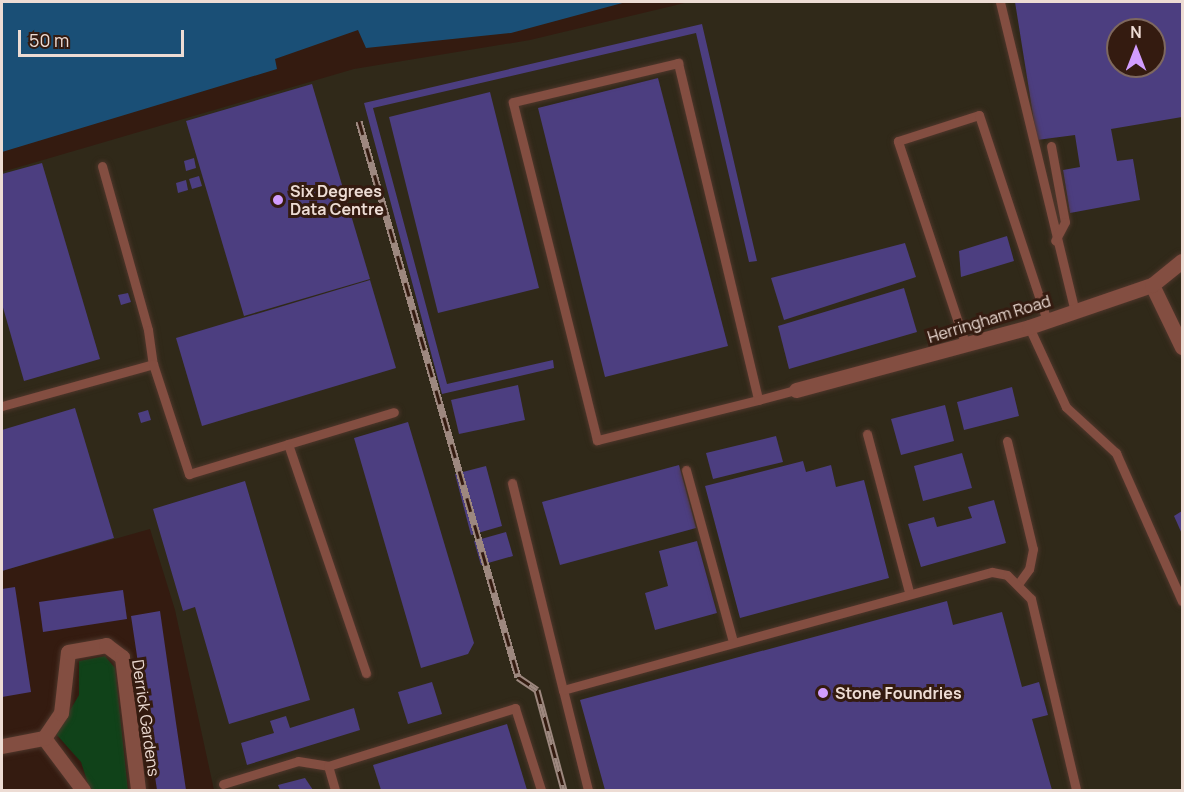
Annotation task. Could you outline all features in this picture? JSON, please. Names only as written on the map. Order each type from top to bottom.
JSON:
[{"type":"street","name":"Herringham Road","points":[[796,390],[966,346],[1075,312],[1152,285],[1182,261]]},
{"type":"street","points":[[1152,285],[1182,347]]},
{"type":"street","name":"Derrick Gardens","points":[[44,738],[61,713],[68,652],[106,645],[122,657],[138,790]]},
{"type":"street","points":[[2,746],[44,738],[82,790]]},
{"type":"lane","points":[[1000,2],[1055,241],[1075,312]]},
{"type":"lane","points":[[758,400],[678,63],[513,102],[597,440],[758,400],[796,390]]},
{"type":"lane","points":[[966,346],[898,141],[979,115],[1047,321]]},
{"type":"lane","points":[[1051,146],[1065,222],[1055,241]]},
{"type":"lane","points":[[102,166],[148,330],[153,364],[189,474],[394,412]]},
{"type":"lane","points":[[1029,327],[1066,407],[1116,453],[1182,601]]},
{"type":"lane","points":[[2,406],[153,364]]},
{"type":"lane","points":[[867,434],[909,592]]},
{"type":"lane","points":[[1007,441],[1033,549],[1029,569],[1018,584]]},
{"type":"lane","points":[[288,444],[366,673]]},
{"type":"lane","points":[[686,470],[733,642]]},
{"type":"lane","points":[[512,483],[588,790]]},
{"type":"lane","points":[[563,690],[977,573],[1007,575],[1031,599],[1038,619],[1076,790]]},
{"type":"lane","points":[[223,784],[298,761],[328,766],[515,708],[541,790]]},
{"type":"lane","points":[[328,766],[335,790]]},
{"type":"shaded area","points":[[689,2],[1182,2],[1182,790],[214,790],[175,610],[150,529],[2,571],[2,172],[354,69],[530,40]]},
{"type":"green space","points":[[105,656],[115,668],[128,790],[90,790],[81,762],[56,734],[79,695],[79,661]]},
{"type":"water","points":[[2,2],[626,2],[511,33],[366,48],[358,30],[275,59],[277,69],[2,152]]},
{"type":"building","points":[[1015,2],[1182,2],[1182,117],[1111,129],[1117,161],[1133,159],[1140,200],[1070,213],[1063,170],[1080,167],[1075,135],[1037,140]]},
{"type":"building","points":[[702,24],[757,261],[749,262],[696,33],[373,108],[447,384],[553,360],[554,368],[442,394],[364,103]]},
{"type":"building","points":[[658,78],[728,346],[605,377],[538,108]]},
{"type":"building","name":"Six Degrees Data Centre","points":[[312,84],[370,279],[244,316],[186,121]]},
{"type":"building","points":[[490,92],[539,288],[438,313],[389,117]]},
{"type":"building","points":[[194,158],[196,168],[186,171],[184,161]]},
{"type":"building","points":[[42,163],[100,359],[24,381],[2,304],[2,174]]},
{"type":"building","points":[[199,176],[202,186],[192,189],[189,179]]},
{"type":"building","points":[[186,180],[188,190],[178,193],[176,183]]},
{"type":"building","points":[[1007,236],[1014,261],[961,277],[959,251]]},
{"type":"building","points":[[905,243],[916,277],[784,320],[771,278]]},
{"type":"building","points":[[370,280],[396,368],[202,426],[176,338]]},
{"type":"building","points":[[904,288],[917,332],[789,369],[778,326]]},
{"type":"building","points":[[128,293],[131,302],[121,305],[118,295]]},
{"type":"building","points":[[518,385],[525,420],[459,434],[451,400]]},
{"type":"building","points":[[1012,387],[1019,416],[964,430],[957,402]]},
{"type":"building","points":[[945,405],[954,441],[901,455],[891,419]]},
{"type":"building","points":[[75,408],[114,538],[2,571],[2,430]]},
{"type":"building","points":[[148,410],[151,420],[141,423],[138,413]]},
{"type":"building","points":[[408,422],[474,643],[468,654],[421,668],[354,438]]},
{"type":"building","points":[[776,436],[783,462],[713,479],[706,453]]},
{"type":"building","points":[[962,453],[972,488],[923,501],[914,466]]},
{"type":"building","points":[[803,461],[806,472],[831,465],[836,487],[864,480],[889,578],[740,618],[705,486]]},
{"type":"building","points":[[679,465],[696,528],[560,565],[542,502]]},
{"type":"building","points":[[486,466],[502,526],[471,535],[455,474]]},
{"type":"building","points":[[245,481],[310,700],[229,724],[195,607],[183,611],[153,509]]},
{"type":"building","points":[[994,500],[1006,543],[921,567],[908,524],[934,517],[937,527],[972,518],[968,507]]},
{"type":"building","points":[[1182,511],[1182,534],[1174,516]]},
{"type":"building","points":[[506,532],[513,556],[481,565],[474,541]]},
{"type":"building","points":[[697,541],[717,613],[655,630],[645,593],[668,586],[659,551]]},
{"type":"building","points":[[15,587],[31,692],[2,697],[2,589]]},
{"type":"building","points":[[123,590],[127,619],[43,632],[39,602]]},
{"type":"building","name":"Stone Foundries","points":[[947,601],[953,625],[1002,612],[1022,687],[1039,682],[1048,715],[1032,719],[1052,790],[605,790],[580,700]]},
{"type":"building","points":[[160,611],[186,790],[157,790],[131,616]]},
{"type":"building","points":[[432,682],[442,714],[408,724],[398,692]]},
{"type":"building","points":[[354,708],[360,730],[247,765],[241,743],[274,733],[270,721],[286,716],[290,728]]},
{"type":"building","points":[[507,724],[527,790],[381,790],[373,765]]},
{"type":"building","points":[[305,778],[313,790],[280,790],[278,785]]},
{"type":"railway","points":[[359,121],[518,677],[537,690],[564,790]]},
{"type":"place","name":"Six Degrees Data Centre","points":[[278,200]]},
{"type":"place","name":"Stone Foundries","points":[[823,693]]}]
